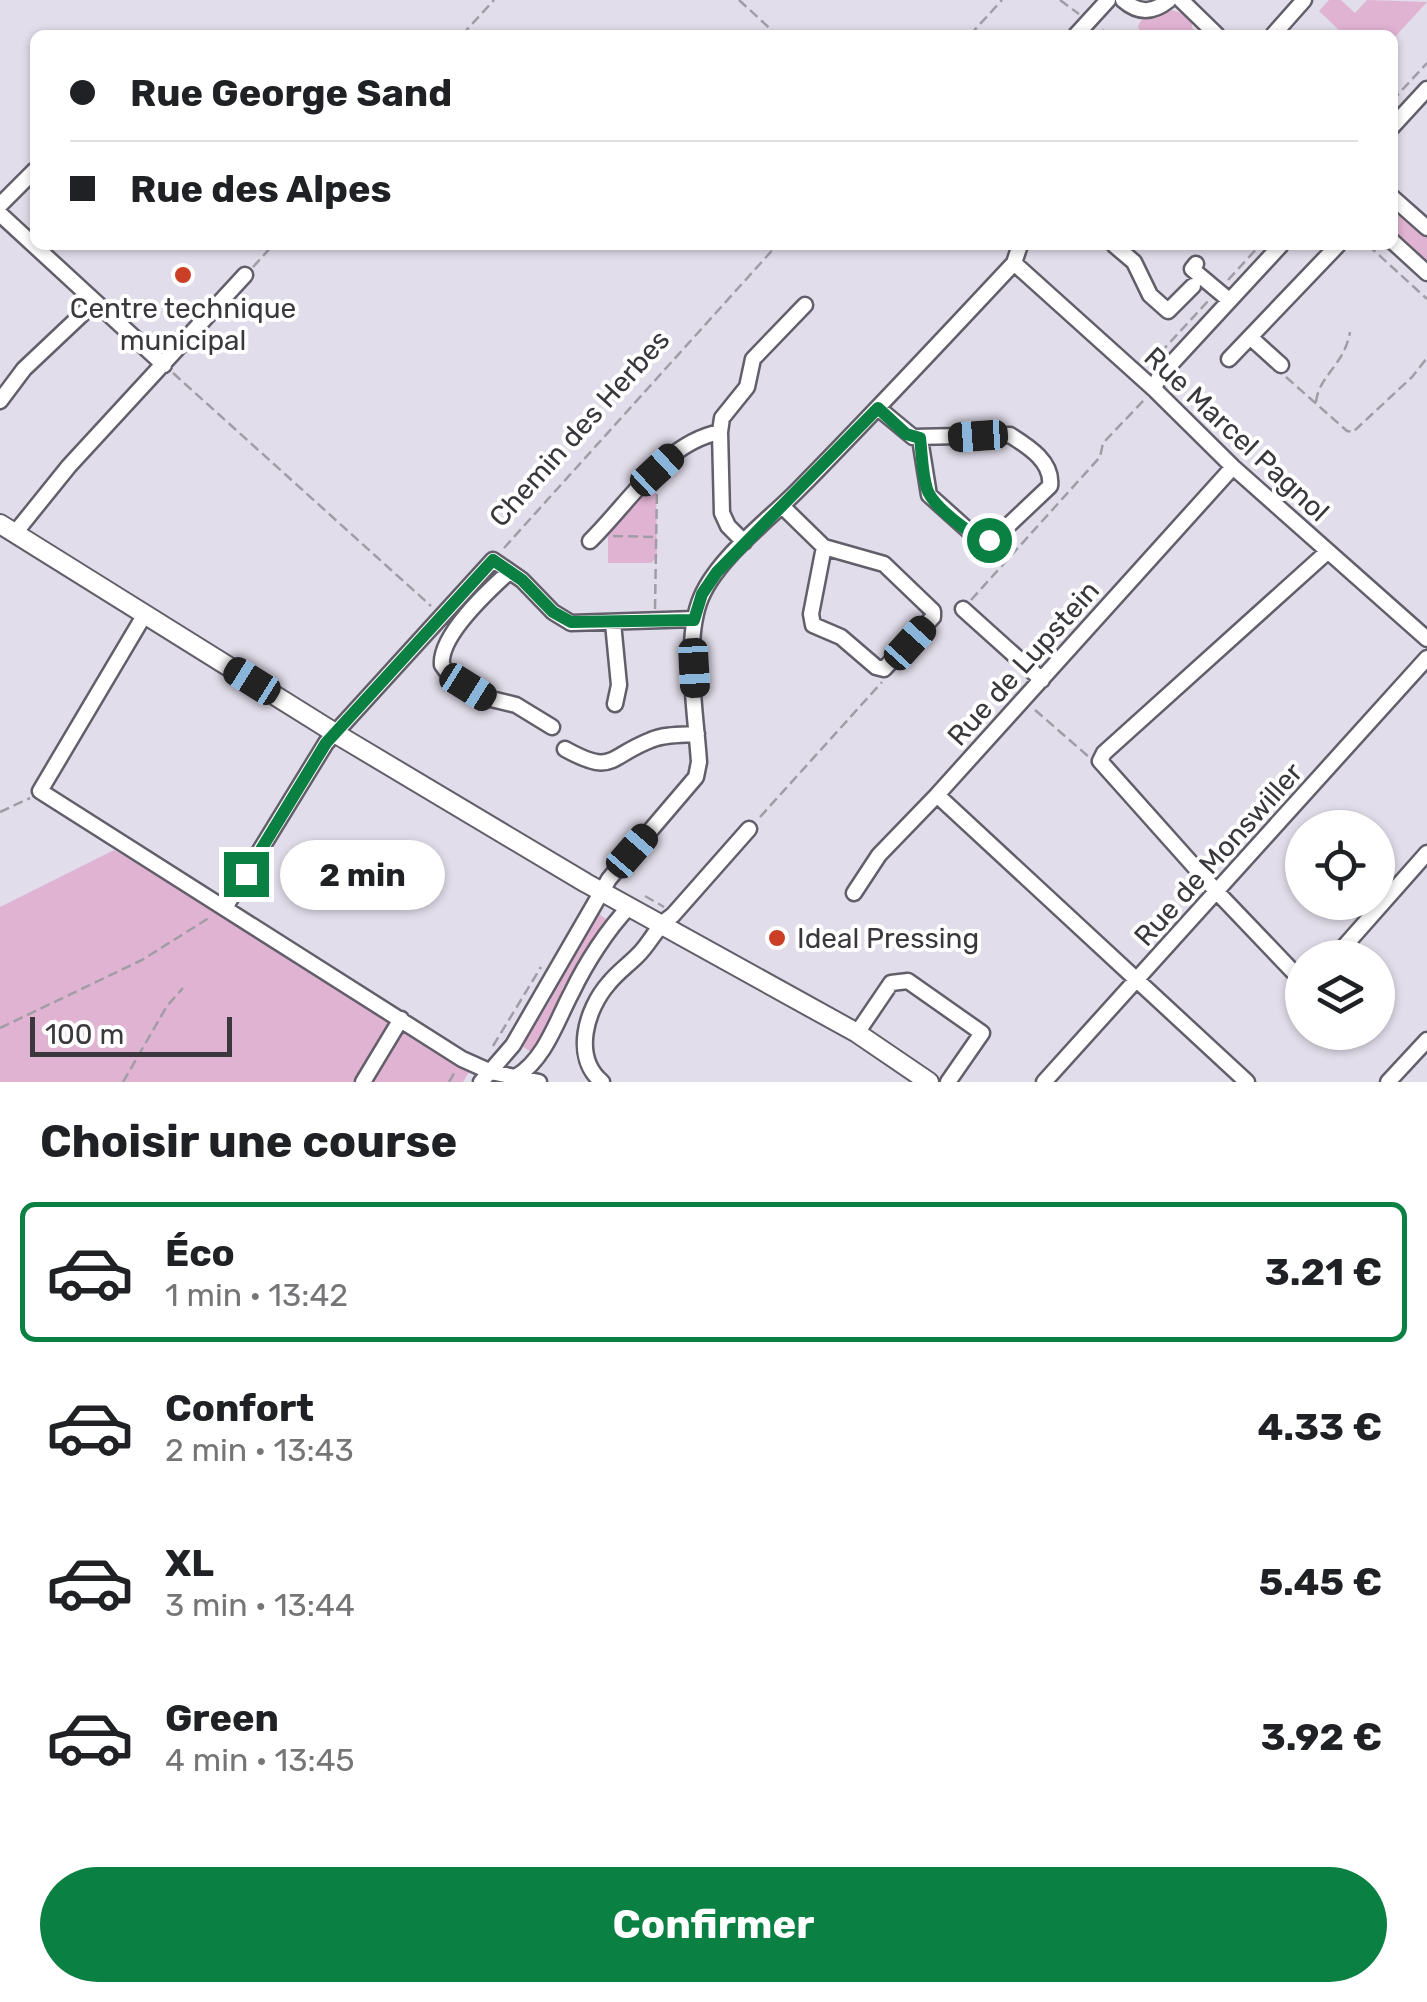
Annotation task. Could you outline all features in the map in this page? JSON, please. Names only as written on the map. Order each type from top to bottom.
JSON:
[{"type":"main road","points":[[8,528],[336,733],[602,892],[857,1032],[929,1082]]},
{"type":"street","points":[[1081,30],[1108,0]]},
{"type":"street","points":[[1123,0],[1141,11],[1157,9],[1169,0]]},
{"type":"street","points":[[1181,0],[1212,30]]},
{"type":"street","points":[[1277,30],[1304,0]]},
{"type":"street","points":[[1398,120],[1427,89]]},
{"type":"street","points":[[0,204],[30,175]]},
{"type":"street","points":[[1398,203],[1427,228]]},
{"type":"street","points":[[0,214],[30,242]]},
{"type":"street","points":[[1398,247],[1427,273]]},
{"type":"street","points":[[39,250],[164,365]]},
{"type":"street","points":[[484,1074],[514,1045],[614,872],[692,785],[699,770],[694,620],[709,583],[1014,263],[1018,250]]},
{"type":"street","points":[[1120,250],[1134,262],[1150,295],[1168,311],[1193,286]]},
{"type":"street","points":[[1154,388],[1223,295],[1275,250]]},
{"type":"street","points":[[1229,359],[1333,250]]},
{"type":"street","name":"Rue Marcel Pagnol","points":[[1014,263],[1154,388],[1232,468],[1427,639]]},
{"type":"street","points":[[1196,264],[1192,269],[1223,295]]},
{"type":"street","points":[[8,528],[246,275]]},
{"type":"street","points":[[0,400],[24,369],[95,302]]},
{"type":"street","points":[[744,542],[724,520],[722,418],[747,387],[753,359],[805,306]]},
{"type":"street","points":[[1250,337],[1281,365]]},
{"type":"street","points":[[878,408],[906,434],[920,438],[1010,435],[1045,464],[1050,471],[1050,486],[1001,534],[989,540],[978,539],[929,495],[920,438]]},
{"type":"street","points":[[593,539],[657,470],[691,440],[720,432]]},
{"type":"street","name":"Rue de Lupstein","points":[[854,893],[879,854],[1024,700],[1232,468]]},
{"type":"street","points":[[782,506],[824,547],[884,564],[934,611],[933,618],[884,670],[841,636],[813,624],[811,614],[824,547]]},
{"type":"street","points":[[1285,966],[1100,761],[1104,752],[1326,552]]},
{"type":"street","points":[[493,560],[532,588],[562,618],[583,624],[694,620]]},
{"type":"street","name":"Chemin des Herbes","points":[[226,906],[326,743],[493,560]]},
{"type":"street","points":[[509,572],[486,592],[444,646],[442,665],[450,676],[487,698],[516,705],[552,727]]},
{"type":"street","points":[[962,609],[1042,680]]},
{"type":"street","points":[[145,614],[40,791],[484,1074],[539,1082]]},
{"type":"street","points":[[613,623],[619,685],[615,704]]},
{"type":"street","name":"Rue de Monswiller","points":[[1044,1082],[1427,658]]},
{"type":"street","points":[[565,750],[598,764],[610,763],[654,738],[698,734]]},
{"type":"street","points":[[937,795],[1247,1082]]},
{"type":"street","points":[[602,1082],[587,1060],[585,1040],[589,1020],[607,985],[638,956],[660,924],[749,829]]},
{"type":"street","points":[[1350,940],[1427,853]]},
{"type":"street","points":[[513,1081],[536,1059],[571,994],[617,919],[629,907]]},
{"type":"street","points":[[857,1032],[891,983],[908,981],[982,1032],[948,1082]]},
{"type":"street","points":[[363,1082],[401,1019]]},
{"type":"street","points":[[1389,1082],[1427,1040]]},
{"type":"path","points":[[467,30],[494,0]]},
{"type":"path","points":[[738,0],[771,30]]},
{"type":"path","points":[[975,30],[1002,0]]},
{"type":"path","points":[[1398,94],[1427,63]]},
{"type":"path","points":[[246,275],[268,250]]},
{"type":"path","name":"Chemin des Herbes","points":[[493,560],[772,250]]},
{"type":"path","points":[[1146,369],[1223,295],[1256,250]]},
{"type":"path","points":[[1373,250],[1427,299]]},
{"type":"path","points":[[1316,403],[1318,391],[1345,354],[1350,332]]},
{"type":"path","points":[[1281,365],[1282,372],[1347,431],[1353,432],[1427,358]]},
{"type":"path","points":[[164,365],[443,617]]},
{"type":"path","points":[[655,621],[657,470]]},
{"type":"path","points":[[593,539],[656,537]]},
{"type":"path","points":[[1024,700],[1086,756],[1100,761]]},
{"type":"path","points":[[0,812],[40,791]]},
{"type":"path","points":[[0,1028],[142,960],[226,906]]},
{"type":"path","points":[[484,1074],[545,960]]},
{"type":"path","points":[[123,1082],[167,1006],[183,988]]},
{"type":"shaded area","points":[[1329,0],[1341,0],[1355,13],[1367,0],[1427,2],[1398,34],[1398,30],[1339,30],[1319,11]]},
{"type":"shaded area","points":[[1169,9],[1192,21],[1194,30],[1139,30],[1142,19]]},
{"type":"shaded area","points":[[1398,211],[1427,233],[1427,268],[1398,239]]},
{"type":"shaded area","points":[[656,482],[657,557],[651,563],[608,563],[608,536]]},
{"type":"shaded area","points":[[114,850],[222,912],[471,1069],[463,1082],[0,1082],[0,907]]},
{"type":"shaded area","points":[[598,913],[606,919],[562,989],[561,1003],[531,1052],[522,1046],[551,999],[553,985]]},
{"type":"place","name":"Centre technique municipal","points":[[183,275]]},
{"type":"place","name":"Ideal Pressing","points":[[777,938]]},
{"type":"route","points":[[246,874],[326,743],[493,560],[532,588],[553,612],[571,622],[694,620],[702,594],[717,572],[878,408],[906,434],[920,438],[929,495],[978,539],[989,540]]}]
